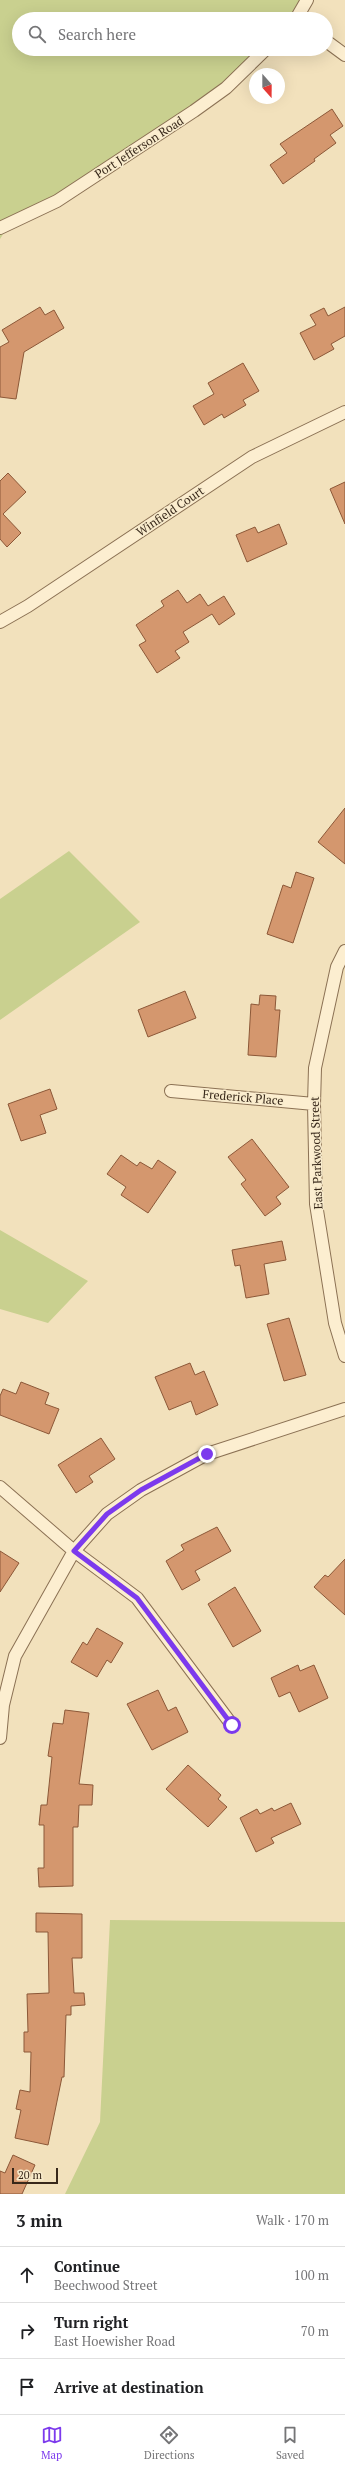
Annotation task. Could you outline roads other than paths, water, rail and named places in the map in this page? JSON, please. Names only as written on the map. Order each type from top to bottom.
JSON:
[{"type":"street","points":[[300,12],[307,0]]},
{"type":"street","points":[[333,46],[345,55]]},
{"type":"street","name":"Port Jefferson Road","points":[[0,228],[57,201],[194,111],[226,88],[259,56]]},
{"type":"street","name":"Winfield Court","points":[[0,622],[28,606],[252,457],[345,412]]},
{"type":"street","name":"East Parkwood Street","points":[[345,951],[337,968],[315,1068],[314,1104],[316,1204],[335,1323],[345,1356]]},
{"type":"street","name":"Frederick Place","points":[[171,1091],[314,1104]]},
{"type":"street","points":[[0,1738],[2,1705],[15,1656],[74,1551],[107,1514],[141,1490],[207,1454],[345,1408]]},
{"type":"street","points":[[0,1487],[74,1551],[137,1598],[232,1725]]}]
